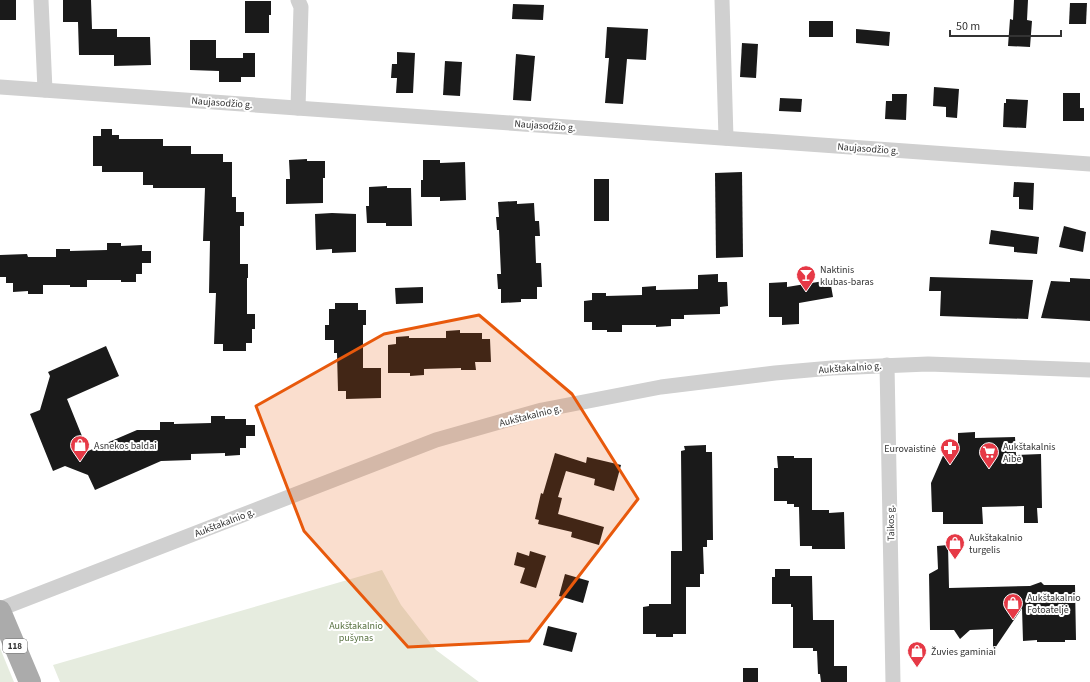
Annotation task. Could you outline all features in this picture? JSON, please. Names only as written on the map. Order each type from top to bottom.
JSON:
[{"type":"main road","name":"118","points":[[0,610],[30,682]]},
{"type":"street","points":[[42,0],[45,90]]},
{"type":"street","points":[[298,0],[301,7],[298,108]]},
{"type":"street","points":[[722,0],[726,138]]},
{"type":"street","name":"Naujasodžio g.","points":[[0,87],[1090,164]]},
{"type":"street","name":"Aukštakalnio g.","points":[[0,610],[436,440],[542,410],[661,387],[776,373],[832,368],[928,364],[1090,370]]},
{"type":"street","name":"Taikos g.","points":[[887,365],[893,682]]},
{"type":"highlighted area","points":[[479,315],[572,394],[638,499],[529,641],[408,647],[304,531],[256,406],[384,334]]},
{"type":"green space","name":"Aukštakalnio pušynas","points":[[382,570],[401,605],[436,650],[479,682],[60,682],[53,665]]},
{"type":"green space","points":[[0,648],[14,682],[0,682]]},
{"type":"building","points":[[0,0],[16,0],[16,20],[0,20]]},
{"type":"building","points":[[63,0],[91,0],[92,29],[117,29],[117,37],[150,37],[151,65],[114,66],[114,55],[79,55],[78,22],[63,22]]},
{"type":"building","points":[[1014,0],[1028,0],[1027,20],[1032,21],[1030,47],[1008,46],[1010,19],[1013,20]]},
{"type":"building","points":[[245,1],[271,1],[269,33],[245,33]]},
{"type":"building","points":[[1070,3],[1087,3],[1086,24],[1069,24]]},
{"type":"building","points":[[513,4],[544,5],[543,20],[512,19]]},
{"type":"building","points":[[809,21],[833,21],[833,37],[809,37]]},
{"type":"building","points":[[607,27],[648,29],[646,60],[627,59],[623,104],[605,103],[609,58],[605,58]]},
{"type":"building","points":[[856,29],[890,32],[889,46],[856,43]]},
{"type":"building","points":[[190,40],[216,40],[216,58],[243,58],[243,53],[255,53],[255,77],[241,77],[241,82],[219,82],[219,71],[190,70]]},
{"type":"building","points":[[742,43],[758,44],[756,78],[740,77]]},
{"type":"building","points":[[397,52],[415,53],[413,93],[396,93],[397,78],[391,78],[392,64],[397,64]]},
{"type":"building","points":[[516,54],[535,56],[531,101],[513,100]]},
{"type":"building","points":[[445,61],[462,62],[460,96],[443,95]]},
{"type":"building","points":[[934,87],[959,89],[957,118],[946,117],[946,107],[933,106]]},
{"type":"building","points":[[1063,93],[1080,93],[1080,108],[1084,108],[1084,121],[1063,121]]},
{"type":"building","points":[[892,94],[907,94],[906,120],[885,119],[886,101],[892,101]]},
{"type":"building","points":[[780,98],[802,99],[801,112],[779,111]]},
{"type":"building","points":[[1006,99],[1028,100],[1026,128],[1003,127],[1004,103],[1006,103]]},
{"type":"building","points":[[101,129],[112,129],[112,135],[119,135],[119,139],[163,139],[163,146],[191,146],[191,154],[223,154],[223,162],[232,162],[232,197],[236,197],[236,212],[244,212],[244,226],[240,226],[240,264],[248,264],[247,314],[255,314],[255,329],[252,329],[252,343],[246,343],[246,351],[223,351],[223,344],[214,344],[216,293],[209,293],[210,241],[203,241],[205,188],[153,188],[153,185],[143,185],[143,172],[102,172],[102,166],[93,166],[93,136],[101,136]]},
{"type":"building","points":[[307,159],[307,161],[325,161],[323,203],[286,204],[286,179],[290,179],[289,160]]},
{"type":"building","points":[[423,160],[440,160],[440,163],[465,162],[466,200],[440,201],[440,197],[421,197]]},
{"type":"building","points":[[742,172],[743,257],[716,258],[715,173]]},
{"type":"building","points":[[594,179],[609,179],[609,221],[594,221]]},
{"type":"building","points":[[1014,182],[1034,183],[1033,210],[1019,209],[1019,197],[1013,197]]},
{"type":"building","points":[[387,186],[387,188],[411,188],[412,226],[386,226],[386,223],[367,223],[366,206],[369,206],[369,187]]},
{"type":"building","points":[[517,201],[517,204],[534,203],[535,221],[539,221],[540,236],[535,236],[536,263],[541,263],[542,287],[537,287],[537,299],[521,299],[521,302],[501,303],[501,289],[498,289],[497,274],[501,274],[499,230],[497,230],[496,217],[499,217],[498,202]]},
{"type":"building","points":[[315,214],[356,214],[356,252],[332,253],[332,249],[316,250]]},
{"type":"building","points":[[1064,226],[1086,232],[1083,252],[1059,247]]},
{"type":"building","points":[[991,230],[1039,237],[1037,254],[1014,252],[1014,247],[989,244]]},
{"type":"building","points":[[107,243],[121,243],[121,246],[142,245],[142,251],[151,251],[151,263],[142,263],[142,274],[136,274],[136,282],[121,282],[121,280],[87,280],[87,287],[70,287],[70,285],[43,285],[43,294],[28,294],[28,291],[13,292],[13,283],[6,283],[6,277],[0,277],[0,255],[27,254],[28,257],[56,257],[56,249],[70,249],[70,251],[107,250]]},
{"type":"building","points":[[718,274],[718,282],[727,282],[728,306],[720,307],[720,314],[684,315],[684,319],[671,319],[671,326],[656,327],[656,325],[622,325],[622,332],[592,330],[592,322],[584,322],[584,301],[592,300],[592,293],[606,293],[606,296],[642,295],[642,287],[656,286],[656,290],[698,289],[698,275]]},
{"type":"building","points":[[930,277],[1033,280],[1028,319],[940,316],[941,291],[929,291]]},
{"type":"building","points":[[1070,278],[1090,279],[1090,321],[1041,318],[1051,281],[1070,282]]},
{"type":"building","points":[[830,280],[833,297],[799,303],[799,324],[782,325],[782,317],[769,317],[769,283],[787,282],[787,287]]},
{"type":"building","points":[[423,287],[423,303],[396,304],[395,288]]},
{"type":"building","points":[[335,303],[358,303],[358,310],[366,310],[366,325],[363,325],[363,368],[381,368],[381,398],[346,399],[346,391],[338,391],[337,353],[334,353],[334,340],[325,340],[325,325],[329,325],[329,309],[335,309]]},
{"type":"building","points":[[460,330],[460,333],[482,333],[482,339],[490,339],[491,362],[475,362],[476,370],[461,370],[461,368],[424,369],[424,375],[410,376],[410,373],[388,373],[388,345],[396,344],[396,337],[409,336],[409,338],[446,338],[446,331]]},
{"type":"building","points":[[106,346],[119,376],[67,399],[88,451],[137,430],[160,430],[160,422],[174,422],[174,424],[211,423],[211,416],[225,416],[225,419],[246,419],[246,425],[255,425],[255,436],[246,436],[246,448],[240,448],[240,455],[225,456],[225,453],[191,454],[191,460],[161,461],[95,490],[88,475],[65,466],[53,471],[30,414],[40,410],[50,376],[48,372]]},
{"type":"building","name":"Aukštakalnis Aibė","points":[[975,432],[975,438],[1015,437],[1016,455],[1041,454],[1042,508],[1037,508],[1038,523],[1024,523],[1024,506],[982,507],[983,524],[943,524],[943,512],[932,512],[931,483],[949,442],[958,442],[958,433]]},
{"type":"building","points":[[706,445],[706,452],[712,452],[713,540],[707,540],[707,547],[703,547],[704,574],[700,574],[700,587],[686,587],[686,634],[673,634],[673,637],[656,637],[656,634],[643,634],[643,607],[649,606],[649,604],[671,604],[671,551],[682,551],[681,451],[685,450],[684,446]]},
{"type":"building","points":[[555,453],[586,463],[587,457],[621,465],[614,491],[594,485],[595,479],[566,471],[558,497],[562,498],[558,514],[604,527],[599,545],[571,537],[572,532],[538,524],[539,520],[535,519],[541,493],[543,494]]},
{"type":"building","points":[[777,456],[812,458],[812,510],[829,510],[829,513],[844,512],[845,549],[812,549],[812,546],[800,546],[799,507],[794,507],[794,504],[787,504],[787,501],[774,501],[774,468],[778,468]]},
{"type":"building","points":[[948,545],[949,588],[1030,586],[1041,582],[1044,585],[1075,585],[1076,640],[1065,640],[1065,642],[1037,642],[1037,640],[1023,641],[1022,608],[993,651],[993,629],[970,630],[960,639],[954,630],[930,630],[929,574],[938,569],[937,546]]},
{"type":"building","points":[[530,551],[546,556],[536,588],[520,583],[525,568],[514,565],[517,552],[529,556]]},
{"type":"building","points":[[775,569],[790,569],[790,576],[812,576],[813,620],[834,620],[834,666],[847,666],[847,682],[821,682],[820,674],[818,674],[817,651],[813,651],[813,648],[793,648],[793,607],[791,607],[791,604],[772,604],[772,577],[775,577]]},
{"type":"building","points":[[565,574],[589,581],[583,603],[559,596]]},
{"type":"building","points":[[548,626],[577,633],[572,652],[543,645]]},
{"type":"building","points":[[743,668],[758,668],[758,682],[743,682]]},
{"type":"place","name":"Naktinis klubas-baras","points":[[806,292]]},
{"type":"place","name":"Asnekos baldai","points":[[80,462]]},
{"type":"place","name":"Eurovaistinė","points":[[950,465]]},
{"type":"place","name":"Aukštakalnis Aibė","points":[[989,469]]},
{"type":"place","name":"Aukštakalnio turgelis","points":[[955,560]]},
{"type":"place","name":"Aukštakalnio Fotoateljė","points":[[1013,620]]},
{"type":"place","name":"Žuvies gaminiai","points":[[917,668]]}]
